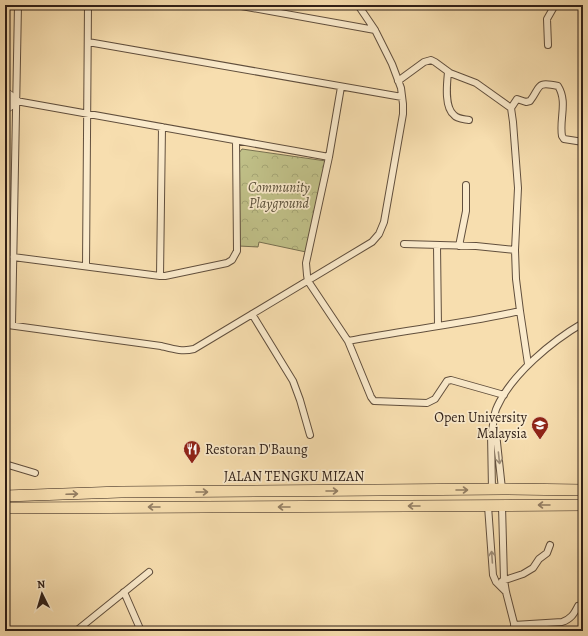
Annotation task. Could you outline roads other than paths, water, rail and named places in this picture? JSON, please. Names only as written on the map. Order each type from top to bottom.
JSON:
[{"type":"highway","points":[[5,488],[43,495]]},
{"type":"highway","name":"JALAN TENGKU MIZAN","points":[[5,496],[129,492],[583,490]]},
{"type":"highway","points":[[5,508],[583,506]]},
{"type":"highway","points":[[5,514],[42,508]]},
{"type":"main road","points":[[5,92],[16,101],[5,109]]},
{"type":"street","points":[[18,5],[13,257],[8,325],[187,351],[194,349],[372,242],[383,228],[403,114],[401,88],[375,30],[358,5]]},
{"type":"street","points":[[86,266],[88,5]]},
{"type":"street","points":[[236,5],[375,30]]},
{"type":"street","points":[[548,45],[547,19],[555,5]]},
{"type":"street","points":[[88,42],[402,97]]},
{"type":"street","points":[[398,81],[427,61],[435,62],[448,72],[476,83],[511,108]]},
{"type":"street","points":[[448,72],[447,92],[450,111],[455,116],[469,120]]},
{"type":"street","points":[[528,364],[516,279],[515,250],[518,188],[511,108],[517,99],[530,102],[538,86],[548,84],[558,86],[562,92],[563,101],[562,136],[564,139],[583,142]]},
{"type":"street","points":[[341,87],[329,157],[306,263],[308,281],[348,341],[374,401],[427,403],[435,399],[447,381],[451,380],[504,395]]},
{"type":"street","points":[[5,100],[329,157]]},
{"type":"street","points":[[160,276],[162,127]]},
{"type":"street","points":[[13,257],[160,276],[227,263],[232,260],[237,251],[236,141]]},
{"type":"street","points":[[459,246],[466,211],[466,185]]},
{"type":"street","points":[[404,244],[515,250]]},
{"type":"street","points":[[437,245],[438,326]]},
{"type":"street","points":[[348,341],[399,331],[477,320],[520,311]]},
{"type":"street","points":[[252,314],[293,381],[310,435]]},
{"type":"street","points":[[497,490],[490,441],[490,434],[493,428],[496,408],[528,364],[552,344],[583,323]]},
{"type":"street","points":[[493,428],[496,433],[497,490]]},
{"type":"street","points":[[5,464],[35,473]]},
{"type":"street","points":[[488,506],[493,575],[496,582],[506,592]]},
{"type":"street","points":[[502,506],[504,580],[515,628],[569,620],[573,616],[578,606]]},
{"type":"street","points":[[496,582],[524,574],[533,568],[539,559],[547,553],[550,545]]},
{"type":"street","points":[[76,631],[149,572]]},
{"type":"street","points":[[124,592],[141,631]]},
{"type":"place","name":"Open University Malaysia","points":[[540,440]]},
{"type":"place","name":"Restoran D'Baung","points":[[192,464]]},
{"type":"park label","name":"Community Playground","points":[[279,196]]}]
